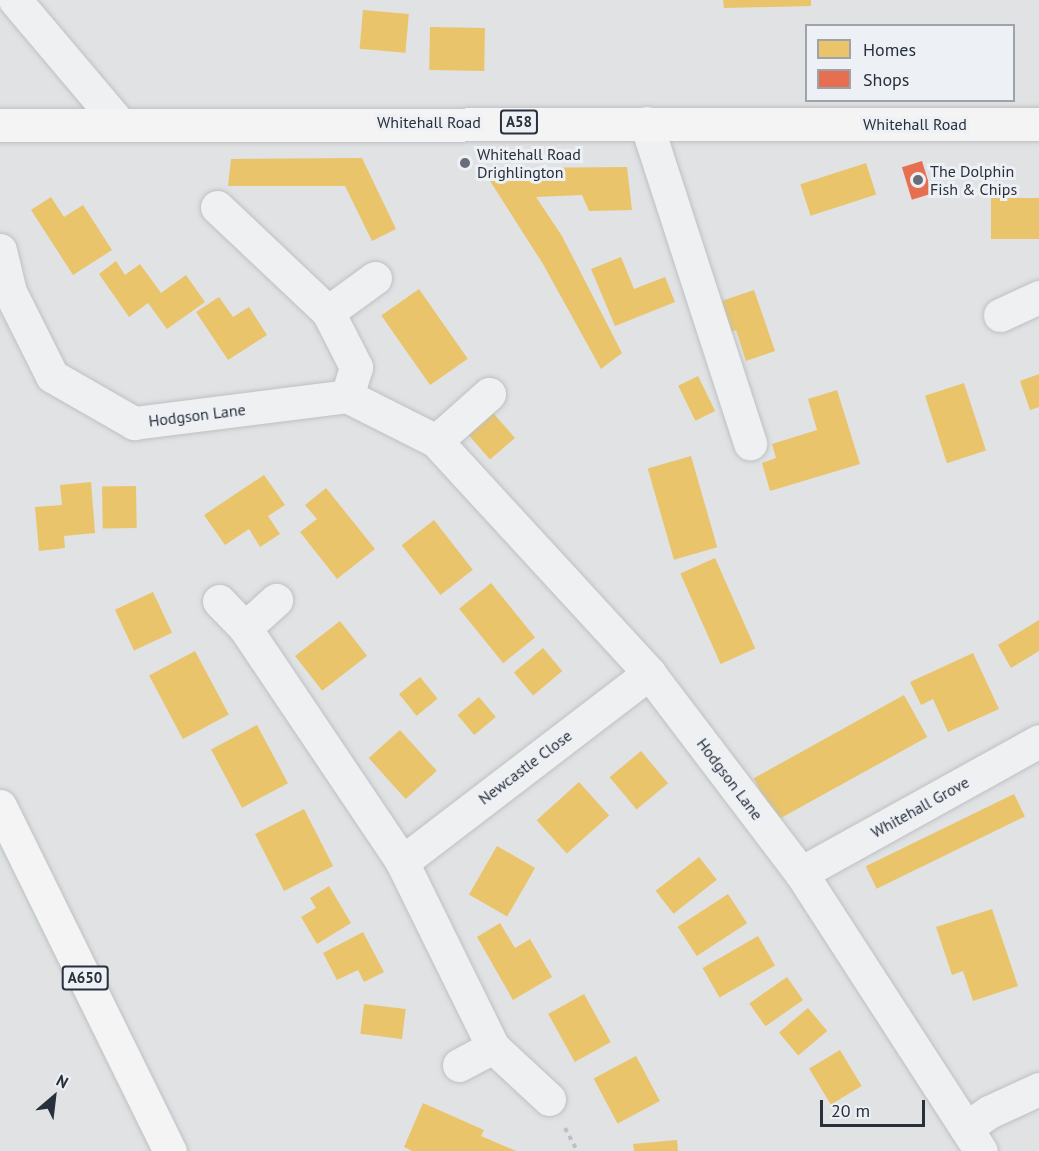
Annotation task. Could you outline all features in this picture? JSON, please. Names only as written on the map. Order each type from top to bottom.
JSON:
[{"type":"main road","name":"Whitehall Road","points":[[0,125],[118,122],[1039,124]]},
{"type":"main road","name":"A650","points":[[0,806],[170,1151]]},
{"type":"street","points":[[15,0],[118,122]]},
{"type":"street","points":[[646,123],[750,444]]},
{"type":"street","points":[[217,207],[328,312],[356,367],[347,396]]},
{"type":"street","name":"Hodgson Lane","points":[[0,250],[10,292],[52,376],[134,423],[347,396],[436,441],[649,673],[801,873],[974,1140]]},
{"type":"street","points":[[328,312],[375,278]]},
{"type":"street","points":[[1000,315],[1039,297]]},
{"type":"street","points":[[436,441],[489,394]]},
{"type":"street","points":[[245,628],[276,600]]},
{"type":"street","points":[[219,601],[245,628],[402,862],[493,1047],[549,1099]]},
{"type":"street","name":"Newcastle Close","points":[[402,862],[649,673]]},
{"type":"street","name":"Whitehall Grove","points":[[801,873],[1039,741]]},
{"type":"street","points":[[459,1065],[493,1047]]},
{"type":"street","points":[[974,1140],[990,1112],[1039,1089]]},
{"type":"building: Homes","points":[[723,0],[811,0],[811,6],[724,8]]},
{"type":"building: Homes","points":[[363,10],[409,14],[405,53],[360,49]]},
{"type":"building: Homes","points":[[430,27],[485,28],[484,71],[429,70]]},
{"type":"building: Homes","points":[[362,158],[396,229],[372,241],[345,186],[228,186],[231,159]]},
{"type":"building: Homes","points":[[866,163],[876,194],[811,216],[800,184]]},
{"type":"building: Homes","points":[[627,167],[632,210],[589,211],[582,195],[536,197],[562,236],[622,353],[601,369],[543,264],[490,181],[516,168]]},
{"type":"building: Homes","points":[[51,197],[64,217],[83,205],[112,250],[73,275],[31,210]]},
{"type":"building: Homes","points":[[991,198],[1039,198],[1039,239],[991,239]]},
{"type":"building: Homes","points":[[621,257],[634,289],[665,277],[675,302],[615,326],[591,269]]},
{"type":"building: Homes","points":[[116,261],[125,275],[140,264],[161,293],[186,275],[205,302],[167,329],[148,303],[129,317],[99,274]]},
{"type":"building: Homes","points":[[419,289],[468,359],[430,385],[381,315]]},
{"type":"building: Homes","points":[[754,290],[775,351],[746,361],[736,330],[720,336],[710,305]]},
{"type":"building: Homes","points":[[219,297],[233,317],[249,307],[267,335],[228,360],[196,312]]},
{"type":"building: Homes","points":[[1039,374],[1039,407],[1030,410],[1020,381]]},
{"type":"building: Homes","points":[[698,376],[715,411],[695,421],[678,386]]},
{"type":"building: Homes","points":[[964,383],[986,451],[947,463],[925,396]]},
{"type":"building: Homes","points":[[837,390],[860,464],[770,491],[762,463],[776,458],[772,444],[817,430],[808,399]]},
{"type":"building: Homes","points":[[488,407],[515,438],[490,460],[463,429]]},
{"type":"building: Homes","points":[[691,456],[717,547],[674,560],[648,468]]},
{"type":"building: Homes","points":[[264,475],[285,505],[268,516],[280,534],[260,547],[249,529],[225,545],[204,515]]},
{"type":"building: Homes","points":[[91,482],[95,533],[64,536],[65,548],[39,551],[35,507],[62,505],[60,485]]},
{"type":"building: Homes","points":[[136,486],[137,528],[103,529],[102,487]]},
{"type":"building: Homes","points":[[326,488],[375,549],[337,579],[300,532],[317,519],[305,505]]},
{"type":"building: Homes","points":[[434,520],[473,570],[440,595],[402,545]]},
{"type":"building: Homes","points":[[715,558],[755,648],[721,664],[680,573]]},
{"type":"building: Homes","points":[[491,583],[535,637],[503,663],[459,609]]},
{"type":"building: Homes","points":[[153,592],[172,633],[134,651],[115,610]]},
{"type":"building: Homes","points":[[1039,620],[1039,651],[1011,668],[998,645]]},
{"type":"building: Homes","points":[[340,621],[367,656],[322,691],[295,656]]},
{"type":"building: Homes","points":[[543,648],[562,671],[533,695],[514,672]]},
{"type":"building: Homes","points":[[195,651],[229,715],[183,739],[149,675]]},
{"type":"building: Homes","points":[[973,653],[999,709],[948,732],[933,699],[921,705],[910,682]]},
{"type":"building: Homes","points":[[420,677],[438,699],[417,716],[399,694]]},
{"type":"building: Homes","points":[[904,695],[927,737],[777,820],[754,778]]},
{"type":"building: Homes","points":[[479,697],[496,717],[474,735],[458,715]]},
{"type":"building: Homes","points":[[257,725],[288,783],[242,808],[211,749]]},
{"type":"building: Homes","points":[[400,730],[437,771],[406,799],[369,758]]},
{"type":"building: Homes","points":[[641,751],[668,783],[637,810],[610,777]]},
{"type":"building: Homes","points":[[579,782],[609,815],[567,854],[537,820]]},
{"type":"building: Homes","points":[[1014,794],[1025,816],[877,889],[866,866]]},
{"type":"building: Homes","points":[[304,809],[333,866],[284,891],[255,834]]},
{"type":"building: Homes","points":[[497,846],[535,868],[507,916],[469,894]]},
{"type":"building: Homes","points":[[699,857],[717,880],[674,914],[656,891]]},
{"type":"building: Homes","points":[[329,886],[351,923],[317,944],[301,917],[316,908],[310,898]]},
{"type":"building: Homes","points":[[728,894],[747,923],[697,956],[678,927]]},
{"type":"building: Homes","points":[[992,909],[1018,986],[973,1001],[963,971],[952,975],[936,927]]},
{"type":"building: Homes","points":[[500,923],[515,948],[530,939],[552,977],[513,1000],[477,937]]},
{"type":"building: Homes","points":[[363,932],[384,972],[364,982],[358,970],[337,980],[323,953]]},
{"type":"building: Homes","points":[[758,936],[775,965],[720,997],[703,968]]},
{"type":"building: Homes","points":[[787,977],[803,1000],[765,1026],[749,1003]]},
{"type":"building: Homes","points":[[584,994],[611,1042],[575,1062],[548,1014]]},
{"type":"building: Homes","points":[[364,1004],[406,1009],[402,1039],[360,1034]]},
{"type":"building: Homes","points":[[808,1008],[827,1031],[798,1055],[779,1032]]},
{"type":"building: Homes","points":[[840,1050],[862,1086],[831,1105],[809,1069]]},
{"type":"building: Homes","points":[[636,1056],[660,1101],[618,1124],[594,1079]]},
{"type":"building: Homes","points":[[423,1103],[484,1130],[481,1136],[516,1151],[412,1151],[404,1147]]},
{"type":"building: Homes","points":[[677,1140],[678,1151],[634,1151],[633,1144]]},
{"type":"building: Shops","points":[[922,161],[932,194],[912,200],[902,167]]},
{"type":"place","name":"Whitehall Road Drighlington","points":[[465,163]]},
{"type":"place","name":"The Dolphin Fish & Chips","points":[[918,180]]}]
